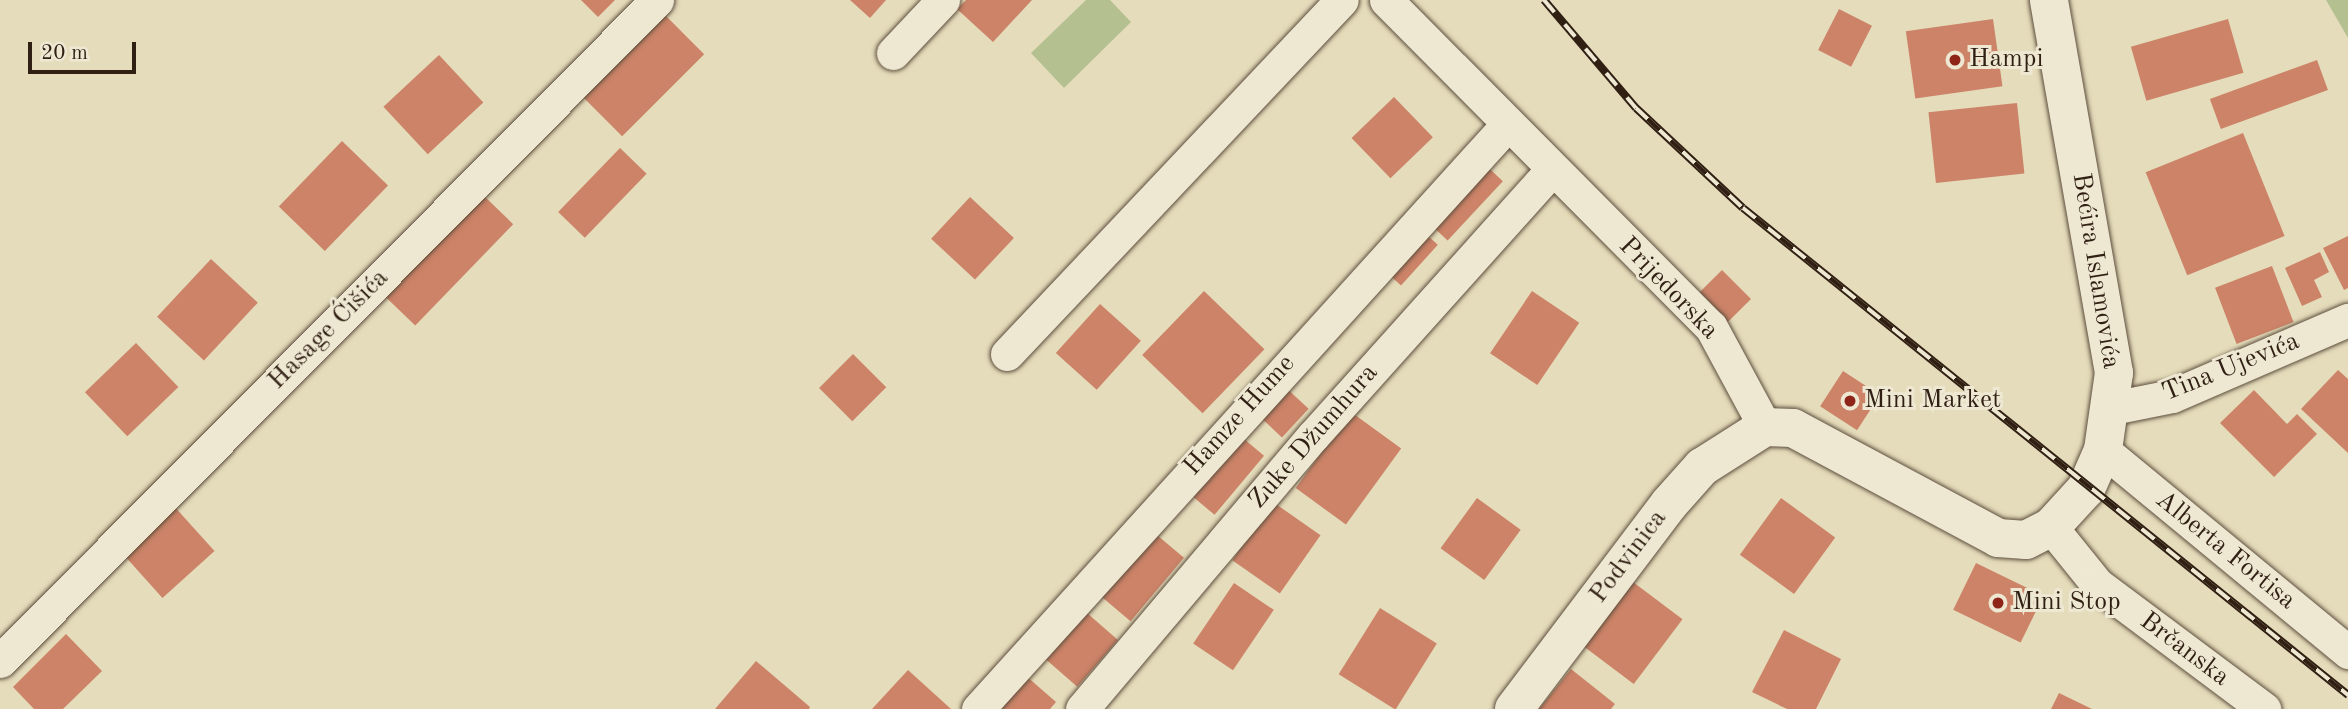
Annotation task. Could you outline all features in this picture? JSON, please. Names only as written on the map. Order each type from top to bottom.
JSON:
[{"type":"street","name":"Hasage Ćišića","points":[[0,661],[657,0]]},
{"type":"street","points":[[893,53],[943,0]]},
{"type":"street","points":[[1007,354],[1342,0]]},
{"type":"street","name":"Prijedorska","points":[[1386,0],[1506,126],[1710,327],[1765,427]]},
{"type":"street","name":"Bećira Islamovića","points":[[2049,0],[2114,373],[2112,408],[2103,450],[2086,489],[2051,527]]},
{"type":"street","name":"Hamze Hume","points":[[978,709],[1506,126]]},
{"type":"street","name":"Zuke Džumhura","points":[[1082,709],[1313,436],[1552,170]]},
{"type":"street","name":"Tina Ujevića","points":[[2112,408],[2172,396],[2348,320]]},
{"type":"street","points":[[1765,427],[1793,428],[1998,538],[2026,540],[2051,527]]},
{"type":"street","name":"Podvinica","points":[[1514,709],[1669,504],[1702,467],[1765,427]]},
{"type":"street","name":"Alberta Fortisa","points":[[2103,450],[2348,652]]},
{"type":"street","name":"Brčanska","points":[[2051,527],[2097,584],[2264,709]]},
{"type":"green space","points":[[1086,0],[1110,0],[1131,22],[1064,88],[1031,53]]},
{"type":"green space","points":[[2326,0],[2348,0],[2348,38]]},
{"type":"building","points":[[581,0],[615,0],[598,17]]},
{"type":"building","points":[[850,0],[886,0],[870,18]]},
{"type":"building","points":[[966,0],[1032,0],[993,42],[957,9]]},
{"type":"building","points":[[1839,9],[1872,26],[1851,67],[1818,50]]},
{"type":"building","points":[[666,16],[704,54],[622,136],[584,98]]},
{"type":"building","name":"Hampi","points":[[1993,19],[2002,86],[1915,99],[1906,31]]},
{"type":"building","points":[[2228,19],[2243,73],[2146,101],[2131,47]]},
{"type":"building","points":[[439,55],[483,103],[428,154],[383,107]]},
{"type":"building","points":[[2317,60],[2328,90],[2221,129],[2210,99]]},
{"type":"building","points":[[1394,97],[1433,137],[1390,178],[1352,138]]},
{"type":"building","points":[[2017,103],[2024,174],[1936,183],[1928,112]]},
{"type":"building","points":[[2243,133],[2285,236],[2187,275],[2146,172]]},
{"type":"building","points":[[342,141],[388,185],[325,251],[279,206]]},
{"type":"building","points":[[620,148],[647,174],[585,238],[558,212]]},
{"type":"building","points":[[1478,158],[1503,181],[1448,240],[1423,217]]},
{"type":"building","points":[[483,195],[513,224],[415,326],[385,296]]},
{"type":"building","points":[[970,197],[1014,238],[975,280],[931,239]]},
{"type":"building","points":[[1417,226],[1438,245],[1401,286],[1380,267]]},
{"type":"building","points":[[2348,236],[2348,288],[2344,290],[2323,248]]},
{"type":"building","points":[[2320,252],[2329,272],[2314,280],[2322,297],[2302,306],[2285,268]]},
{"type":"building","points":[[211,259],[258,303],[204,360],[157,317]]},
{"type":"building","points":[[2272,266],[2294,322],[2237,344],[2215,288]]},
{"type":"building","points":[[1722,270],[1751,299],[1728,322],[1699,293]]},
{"type":"building","points":[[1204,291],[1264,349],[1203,413],[1142,355]]},
{"type":"building","points":[[1532,291],[1579,323],[1537,385],[1490,353]]},
{"type":"building","points":[[1100,304],[1141,341],[1097,390],[1056,353]]},
{"type":"building","points":[[136,343],[178,387],[127,436],[85,392]]},
{"type":"building","points":[[853,354],[886,387],[852,421],[819,388]]},
{"type":"building","points":[[2338,370],[2348,379],[2348,453],[2301,409]]},
{"type":"building","name":"Mini Market","points":[[1843,371],[1880,395],[1857,430],[1820,406]]},
{"type":"building","points":[[1283,385],[1309,409],[1282,437],[1256,414]]},
{"type":"building","points":[[2254,390],[2287,424],[2297,414],[2317,434],[2274,477],[2220,423]]},
{"type":"building","points":[[1351,412],[1401,448],[1346,524],[1296,488]]},
{"type":"building","points":[[1238,434],[1264,456],[1215,515],[1189,493]]},
{"type":"building","points":[[1477,498],[1521,530],[1484,580],[1441,548]]},
{"type":"building","points":[[1781,498],[1835,537],[1794,594],[1740,555]]},
{"type":"building","points":[[1273,502],[1321,535],[1280,593],[1232,560]]},
{"type":"building","points":[[173,505],[214,551],[162,598],[121,552]]},
{"type":"building","points":[[1151,530],[1184,558],[1131,621],[1098,594]]},
{"type":"building","name":"Mini Stop","points":[[1976,563],[2043,596],[2021,643],[1953,610]]},
{"type":"building","points":[[1629,579],[1683,619],[1634,684],[1580,644]]},
{"type":"building","points":[[1234,583],[1274,610],[1233,670],[1193,644]]},
{"type":"building","points":[[1380,608],[1437,644],[1396,709],[1339,674]]},
{"type":"building","points":[[1087,613],[1118,640],[1077,687],[1046,660]]},
{"type":"building","points":[[1784,630],[1841,659],[1816,709],[1787,709],[1752,692]]},
{"type":"building","points":[[66,634],[102,671],[63,709],[34,709],[13,687]]},
{"type":"building","points":[[756,661],[810,707],[809,709],[715,709]]},
{"type":"building","points":[[1571,669],[1615,704],[1611,709],[1539,709]]},
{"type":"building","points":[[908,670],[951,709],[872,709]]},
{"type":"building","points":[[1025,675],[1056,702],[1050,709],[996,709]]},
{"type":"building","points":[[2059,693],[2092,709],[2051,709]]},
{"type":"railway","points":[[1544,0],[1636,108],[1743,208],[2348,695]]},
{"type":"place","name":"Hampi","points":[[1955,60]]},
{"type":"place","name":"Mini Market","points":[[1850,401]]},
{"type":"place","name":"Mini Stop","points":[[1998,603]]}]
